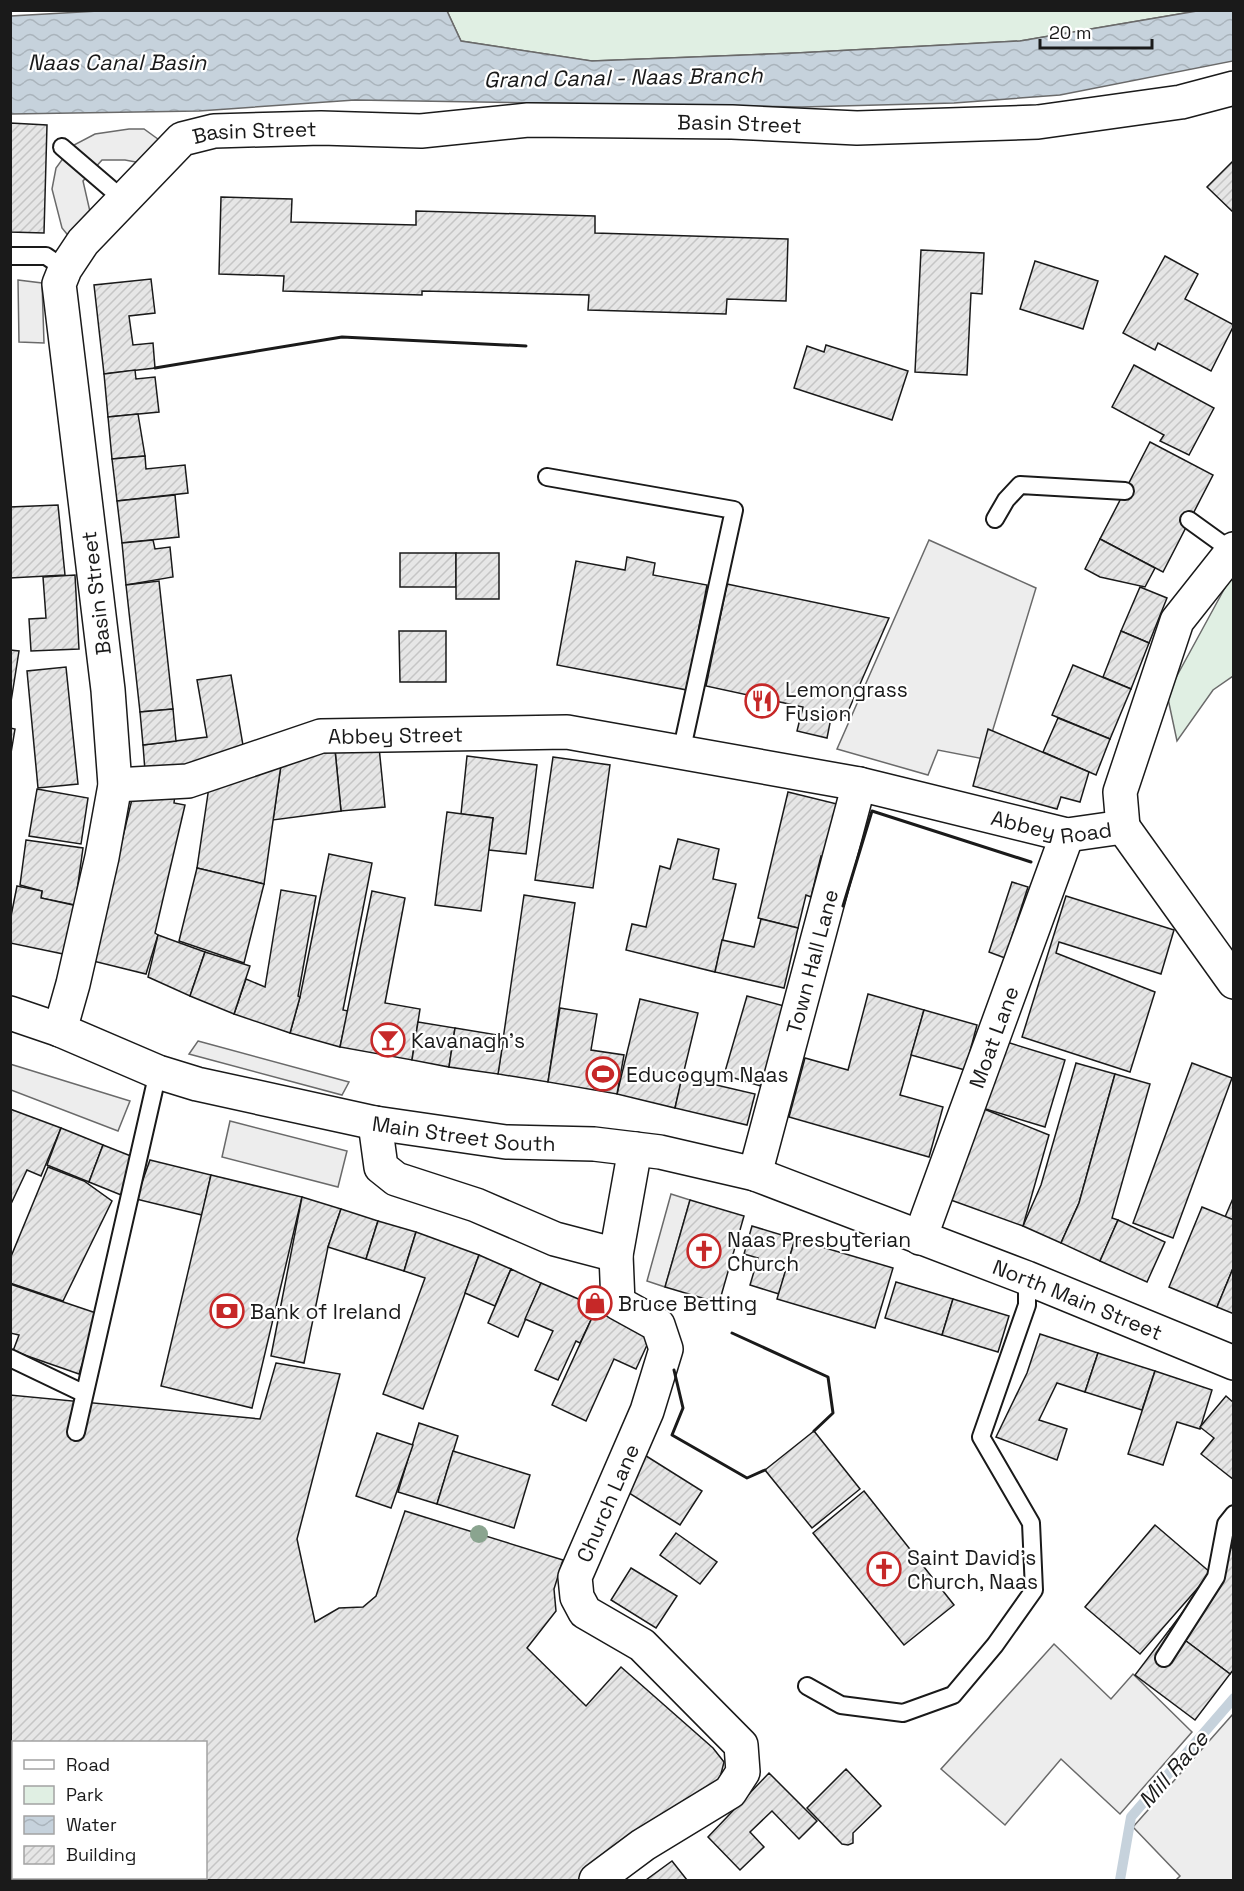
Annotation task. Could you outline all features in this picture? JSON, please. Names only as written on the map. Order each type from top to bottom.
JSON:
[{"type":"street","name":"Basin Street","points":[[60,1030],[99,869],[115,785],[108,690],[59,284],[65,269],[83,242],[183,139],[214,131],[321,128],[421,131],[528,120],[732,122],[856,128],[1038,122],[1181,102],[1233,88]]},
{"type":"street","name":"Abbey Road","points":[[681,753],[859,784],[1067,835],[1123,827],[1120,792],[1177,621],[1233,550]]},
{"type":"street","name":"Abbey Street","points":[[115,785],[188,781],[321,736],[567,732],[681,753]]},
{"type":"street","name":"Town Hall Lane","points":[[755,1174],[859,784]]},
{"type":"street","points":[[1123,827],[1233,982]]},
{"type":"street","name":"Moat Lane","points":[[920,1238],[1067,835]]},
{"type":"street","name":"Main Street South","points":[[10,1013],[60,1030],[158,1072],[197,1084],[375,1122],[506,1143],[594,1144],[660,1152],[755,1174],[920,1238]]},
{"type":"street","points":[[375,1122],[381,1167],[396,1179],[476,1205],[555,1239],[616,1255],[635,1149]]},
{"type":"street","name":"North Main Street","points":[[920,1238],[1027,1278],[1233,1363]]},
{"type":"street","name":"Church Lane","points":[[596,1881],[643,1845],[730,1792],[743,1772],[741,1745],[642,1645],[585,1612],[577,1597],[575,1577],[647,1411],[666,1349],[658,1325],[618,1303],[616,1255]]},
{"type":"lane","points":[[62,147],[125,201]]},
{"type":"lane","points":[[10,256],[46,256],[65,269]]},
{"type":"lane","points":[[547,477],[734,510],[681,753]]},
{"type":"lane","points":[[995,519],[1006,500],[1020,485],[1125,491]]},
{"type":"lane","points":[[1190,520],[1233,550]]},
{"type":"lane","points":[[76,1432],[83,1393],[100,1332],[158,1072]]},
{"type":"lane","points":[[807,1686],[841,1705],[903,1713],[953,1695],[979,1666],[1034,1590],[1031,1522],[981,1437],[1027,1305],[1027,1278]]},
{"type":"lane","points":[[10,1358],[83,1393]]},
{"type":"lane","points":[[1164,1658],[1216,1577],[1226,1524],[1233,1514]]},
{"type":"green space","points":[[447,11],[1197,11],[1020,41],[591,61],[461,41]]},
{"type":"green space","points":[[1233,573],[1233,676],[1213,690],[1177,741],[1167,694]]},
{"type":"shaded area","points":[[144,129],[162,142],[141,163],[102,160],[83,181],[91,216],[71,239],[62,228],[52,189],[56,168],[72,146],[95,134]]},
{"type":"shaded area","points":[[18,280],[42,283],[44,343],[19,342]]},
{"type":"shaded area","points":[[929,540],[1036,588],[984,759],[938,750],[928,775],[837,749]]},
{"type":"shaded area","points":[[198,1041],[349,1082],[342,1095],[189,1054]]},
{"type":"shaded area","points":[[10,1064],[130,1101],[118,1131],[11,1090]]},
{"type":"shaded area","points":[[230,1121],[347,1151],[338,1187],[222,1157]]},
{"type":"shaded area","points":[[671,1194],[690,1200],[665,1287],[647,1281]]},
{"type":"shaded area","points":[[1054,1644],[1111,1699],[1133,1674],[1192,1732],[1120,1814],[1061,1759],[1005,1825],[941,1769]]},
{"type":"shaded area","points":[[1233,1714],[1233,1880],[1176,1880],[1180,1876],[1133,1827]]},
{"type":"water","points":[[116,10],[447,11],[461,41],[592,61],[1020,41],[1197,11],[1233,11],[1233,61],[1060,95],[954,103],[802,107],[355,100],[199,111],[11,114],[11,16]]},
{"type":"building","points":[[10,123],[47,125],[44,233],[10,232]]},
{"type":"building","points":[[1234,160],[1234,213],[1207,187]]},
{"type":"building","points":[[221,197],[292,199],[291,222],[416,225],[416,211],[595,216],[595,233],[788,239],[786,301],[727,299],[726,314],[588,310],[589,295],[422,291],[422,295],[283,291],[284,276],[219,274]]},
{"type":"building","points":[[921,250],[984,253],[982,294],[971,293],[967,375],[915,372]]},
{"type":"building","points":[[1165,256],[1198,274],[1185,299],[1234,325],[1211,371],[1158,343],[1155,350],[1123,333]]},
{"type":"building","points":[[1035,261],[1098,281],[1083,329],[1020,309]]},
{"type":"building","points":[[151,279],[155,313],[129,316],[133,345],[153,343],[155,368],[104,374],[94,285]]},
{"type":"building","points":[[826,345],[908,371],[892,420],[794,388],[807,346],[824,352]]},
{"type":"building","points":[[1134,365],[1214,408],[1189,455],[1160,441],[1164,435],[1112,407]]},
{"type":"building","points":[[135,370],[136,379],[155,377],[159,412],[108,417],[104,374]]},
{"type":"building","points":[[138,414],[145,456],[112,459],[108,417]]},
{"type":"building","points":[[1150,442],[1213,475],[1163,572],[1100,539]]},
{"type":"building","points":[[145,456],[146,469],[185,465],[188,493],[117,501],[112,459]]},
{"type":"building","points":[[175,495],[179,537],[122,543],[117,501]]},
{"type":"building","points":[[58,505],[65,575],[10,578],[10,507]]},
{"type":"building","points":[[1100,539],[1155,568],[1145,587],[1100,577],[1085,569]]},
{"type":"building","points":[[153,540],[155,549],[170,547],[173,577],[126,585],[122,543]]},
{"type":"building","points":[[400,553],[456,553],[456,587],[400,587]]},
{"type":"building","points":[[456,553],[499,553],[499,599],[456,599]]},
{"type":"building","points":[[627,557],[655,563],[653,575],[707,585],[687,690],[557,665],[576,561],[625,570]]},
{"type":"building","points":[[75,575],[79,649],[31,651],[29,619],[46,618],[43,577]]},
{"type":"building","points":[[159,581],[173,709],[140,712],[126,585]]},
{"type":"building","points":[[727,584],[889,618],[846,716],[832,713],[827,738],[797,731],[803,707],[706,686]]},
{"type":"building","points":[[1140,587],[1167,598],[1149,643],[1121,631]]},
{"type":"building","points":[[399,631],[446,631],[446,682],[400,682]]},
{"type":"building","points":[[1121,631],[1149,643],[1131,689],[1103,677]]},
{"type":"building","points":[[10,650],[19,651],[10,708]]},
{"type":"building","points":[[1073,665],[1131,689],[1110,739],[1052,715]]},
{"type":"building","points":[[66,667],[78,784],[38,788],[27,671]]},
{"type":"building","points":[[231,675],[245,757],[145,771],[143,745],[207,737],[197,680]]},
{"type":"building","points":[[173,709],[176,741],[143,745],[140,712]]},
{"type":"building","points":[[1058,718],[1110,739],[1096,775],[1043,752]]},
{"type":"building","points":[[10,728],[15,729],[10,759]]},
{"type":"building","points":[[988,729],[1089,772],[1080,802],[1061,797],[1057,809],[973,786]]},
{"type":"building","points":[[379,747],[385,807],[341,811],[335,750]]},
{"type":"building","points":[[335,750],[341,811],[273,820],[282,758]]},
{"type":"building","points":[[467,756],[537,765],[526,854],[489,850],[493,818],[461,814]]},
{"type":"building","points":[[553,757],[610,765],[593,888],[535,880]]},
{"type":"building","points":[[282,758],[264,884],[197,868],[210,780]]},
{"type":"building","points":[[37,789],[88,798],[81,844],[29,836]]},
{"type":"building","points":[[788,792],[837,804],[824,857],[821,856],[811,897],[806,895],[798,928],[758,918]]},
{"type":"building","points":[[175,794],[174,803],[185,805],[155,933],[158,935],[146,974],[93,961],[133,795]]},
{"type":"building","points":[[447,812],[493,818],[481,911],[435,905]]},
{"type":"building","points":[[678,839],[719,849],[713,879],[736,884],[715,972],[626,950],[632,924],[646,927],[660,866],[670,869]]},
{"type":"building","points":[[26,840],[83,848],[75,905],[41,898],[42,891],[20,885]]},
{"type":"building","points":[[329,854],[372,863],[343,1010],[348,1011],[340,1047],[290,1033],[300,997]]},
{"type":"building","points":[[197,868],[264,884],[244,963],[179,941]]},
{"type":"building","points":[[1012,882],[1028,887],[1005,958],[989,952]]},
{"type":"building","points":[[17,886],[42,891],[41,898],[82,907],[73,956],[10,943],[10,921]]},
{"type":"building","points":[[281,890],[316,896],[298,996],[300,997],[290,1033],[234,1014],[246,979],[265,987]]},
{"type":"building","points":[[372,891],[405,898],[385,1003],[420,1009],[412,1060],[340,1047]]},
{"type":"building","points":[[524,895],[575,903],[548,1082],[498,1074]]},
{"type":"building","points":[[1066,896],[1174,930],[1161,974],[1059,942],[1056,953],[1155,992],[1130,1072],[1022,1037]]},
{"type":"building","points":[[761,919],[798,928],[784,988],[715,972],[722,940],[754,947]]},
{"type":"building","points":[[158,935],[205,952],[190,996],[148,977]]},
{"type":"building","points":[[205,952],[250,966],[234,1014],[190,996]]},
{"type":"building","points":[[868,994],[924,1010],[900,1095],[943,1107],[929,1157],[789,1117],[805,1058],[848,1070]]},
{"type":"building","points":[[747,996],[784,1006],[761,1086],[724,1075]]},
{"type":"building","points":[[640,999],[698,1013],[675,1108],[617,1094]]},
{"type":"building","points":[[560,1008],[597,1014],[591,1050],[624,1055],[617,1094],[548,1082]]},
{"type":"building","points":[[924,1010],[977,1025],[965,1070],[911,1055]]},
{"type":"building","points":[[418,1022],[455,1028],[449,1067],[412,1060]]},
{"type":"building","points":[[455,1028],[504,1036],[498,1074],[449,1067]]},
{"type":"building","points":[[1000,1040],[1065,1060],[1045,1127],[979,1107]]},
{"type":"building","points":[[1076,1063],[1115,1074],[1079,1203],[1061,1243],[1023,1226],[1041,1185]]},
{"type":"building","points":[[1192,1063],[1232,1078],[1173,1238],[1133,1223]]},
{"type":"building","points":[[1115,1074],[1150,1084],[1112,1218],[1118,1220],[1100,1261],[1061,1243],[1079,1203]]},
{"type":"building","points":[[682,1077],[755,1094],[747,1125],[675,1108]]},
{"type":"building","points":[[979,1107],[1049,1135],[1023,1226],[948,1199]]},
{"type":"building","points":[[10,1109],[61,1128],[41,1176],[27,1170],[10,1206]]},
{"type":"building","points":[[61,1128],[103,1145],[89,1182],[47,1165]]},
{"type":"building","points":[[103,1145],[146,1162],[131,1199],[89,1182]]},
{"type":"building","points":[[150,1160],[211,1175],[202,1215],[136,1199]]},
{"type":"building","points":[[48,1167],[84,1181],[112,1201],[63,1301],[10,1283],[10,1259]]},
{"type":"building","name":"Bank of Ireland","points":[[211,1175],[302,1197],[252,1408],[161,1386]]},
{"type":"building","points":[[1234,1196],[1234,1220],[1225,1217]]},
{"type":"building","points":[[302,1197],[341,1209],[328,1247],[304,1363],[271,1356]]},
{"type":"building","name":"Naas Presbyterian Church","points":[[690,1200],[744,1216],[719,1303],[665,1287]]},
{"type":"building","points":[[1202,1207],[1234,1220],[1234,1266],[1217,1307],[1169,1287]]},
{"type":"building","points":[[341,1209],[378,1221],[366,1259],[328,1247]]},
{"type":"building","points":[[1118,1220],[1165,1242],[1147,1282],[1100,1261]]},
{"type":"building","points":[[378,1221],[416,1232],[404,1271],[366,1259]]},
{"type":"building","points":[[752,1226],[795,1239],[779,1294],[750,1285],[758,1258],[744,1254]]},
{"type":"building","points":[[416,1232],[479,1255],[423,1409],[383,1394],[425,1278],[404,1271]]},
{"type":"building","points":[[795,1239],[893,1268],[875,1328],[777,1299]]},
{"type":"building","points":[[479,1255],[511,1269],[495,1306],[465,1293]]},
{"type":"building","points":[[1234,1266],[1234,1314],[1217,1307]]},
{"type":"building","points":[[511,1269],[541,1283],[518,1337],[488,1323]]},
{"type":"building","points":[[896,1282],[953,1299],[942,1335],[885,1318]]},
{"type":"building","points":[[541,1283],[597,1307],[580,1343],[576,1341],[558,1380],[535,1370],[553,1331],[525,1319]]},
{"type":"building","points":[[10,1284],[99,1314],[79,1374],[13,1351],[19,1335],[10,1333]]},
{"type":"building","points":[[953,1299],[1009,1316],[998,1352],[942,1335]]},
{"type":"building","points":[[597,1307],[653,1332],[636,1369],[614,1359],[586,1421],[552,1405]]},
{"type":"building","points":[[1040,1334],[1098,1353],[1085,1392],[1057,1383],[1039,1420],[1067,1429],[1057,1460],[996,1437],[1027,1373]]},
{"type":"building","points":[[1098,1353],[1155,1371],[1142,1410],[1085,1392]]},
{"type":"building","points":[[276,1363],[340,1374],[297,1539],[315,1622],[339,1608],[363,1607],[376,1596],[405,1511],[563,1560],[554,1589],[556,1611],[527,1648],[586,1706],[621,1667],[713,1748],[724,1762],[719,1782],[586,1880],[10,1880],[10,1395],[260,1419]]},
{"type":"building","points":[[1155,1371],[1212,1390],[1200,1429],[1177,1422],[1163,1465],[1128,1454]]},
{"type":"building","points":[[1226,1396],[1234,1403],[1234,1480],[1201,1454],[1214,1438],[1200,1427]]},
{"type":"building","points":[[419,1423],[458,1436],[437,1504],[398,1492]]},
{"type":"building","points":[[814,1431],[860,1489],[812,1528],[765,1470]]},
{"type":"building","points":[[377,1433],[413,1445],[391,1508],[356,1496]]},
{"type":"building","points":[[453,1451],[530,1475],[514,1528],[437,1504]]},
{"type":"building","points":[[643,1454],[702,1491],[680,1525],[629,1493]]},
{"type":"building","name":"Saint David's Church, Naas","points":[[864,1491],[954,1605],[904,1645],[813,1533]]},
{"type":"building","points":[[1155,1525],[1211,1573],[1140,1654],[1085,1607]]},
{"type":"building","points":[[676,1533],[717,1562],[700,1584],[660,1555]]},
{"type":"building","points":[[1234,1544],[1234,1669],[1230,1674],[1170,1629]]},
{"type":"building","points":[[631,1568],[677,1596],[656,1628],[611,1600]]},
{"type":"building","points":[[1170,1629],[1230,1674],[1195,1720],[1135,1675]]},
{"type":"building","points":[[846,1769],[881,1806],[853,1833],[853,1843],[848,1845],[842,1844],[807,1808]]},
{"type":"building","points":[[769,1773],[817,1821],[799,1839],[772,1811],[750,1832],[764,1847],[740,1870],[708,1837]]},
{"type":"building","points":[[672,1861],[687,1880],[646,1880]]},
{"type":"waterway","name":"Mill Race","points":[[1120,1880],[1131,1817],[1234,1698]]},
{"type":"wall","points":[[155,368],[342,337],[526,346]]},
{"type":"wall","points":[[843,906],[872,811],[1031,862]]},
{"type":"wall","points":[[732,1333],[828,1377],[833,1413],[814,1431]]},
{"type":"wall","points":[[674,1370],[683,1408],[672,1435],[747,1478],[765,1470]]},
{"type":"place","name":"Lemongrass Fusion","points":[[762,701]]},
{"type":"place","name":"Kavanagh’s","points":[[388,1040]]},
{"type":"place","name":"Educogym Naas","points":[[603,1074]]},
{"type":"place","name":"Naas Presbyterian Church","points":[[704,1251]]},
{"type":"place","name":"Bruce Betting","points":[[595,1303]]},
{"type":"place","name":"Bank of Ireland","points":[[227,1311]]},
{"type":"place","name":"Saint David's Church, Naas","points":[[884,1569]]},
{"type":"water label","name":"Naas Canal Basin","points":[[117,62]]},
{"type":"water label","name":"Grand Canal - Naas Branch","points":[[623,77]]}]
